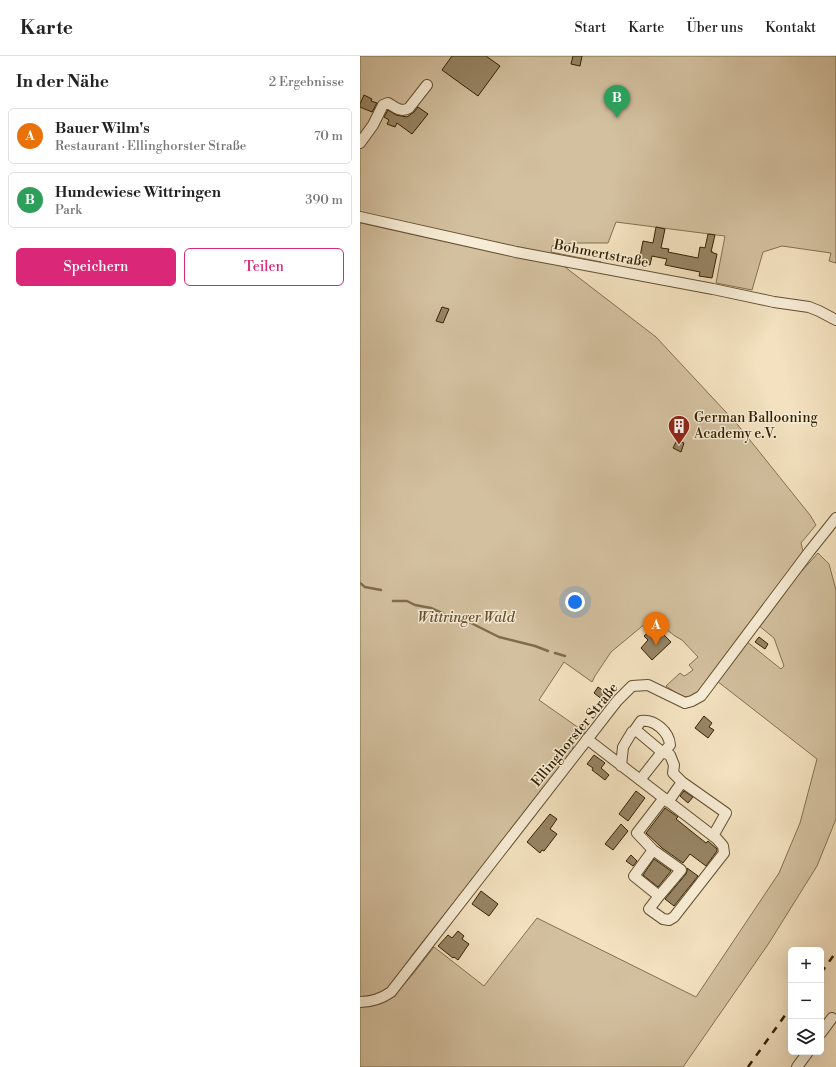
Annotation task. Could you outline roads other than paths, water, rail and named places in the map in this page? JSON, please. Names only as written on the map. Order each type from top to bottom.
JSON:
[{"type":"street","points":[[360,143],[373,125],[384,105],[388,103],[400,110],[405,111],[427,85]]},
{"type":"street","name":"Bohmertstraße","points":[[360,217],[516,252],[774,302],[809,307],[836,320]]},
{"type":"street","name":"Ellinghorster Straße","points":[[360,1002],[377,1000],[391,992],[587,739],[617,701],[632,686],[648,685],[685,703],[701,696],[836,518]]},
{"type":"street","points":[[621,766],[623,747],[632,732],[634,732],[642,721],[647,720],[654,723],[670,738],[670,745],[662,752],[640,780]]},
{"type":"street","points":[[634,732],[637,731],[662,752],[670,755],[674,765],[673,773],[682,782],[726,814],[713,836]]},
{"type":"street","points":[[587,739],[621,766],[640,780],[666,800],[713,836],[723,846],[724,853],[674,917],[669,920],[663,919],[649,909],[680,870],[653,850],[638,833],[666,800],[682,782]]},
{"type":"street","points":[[653,850],[634,876],[659,896]]},
{"type":"street","points":[[824,1029],[832,1018]]},
{"type":"street","points":[[797,1067],[806,1055]]},
{"type":"waterway","points":[[360,583],[365,587],[381,590]]},
{"type":"waterway","points":[[393,601],[407,601],[415,605],[431,608],[448,616],[467,621],[499,637],[535,646],[548,651]]},
{"type":"waterway","points":[[555,653],[565,656]]},
{"type":"railway","points":[[824,969],[836,952]]},
{"type":"railway","points":[[748,1067],[788,1011]]},
{"type":"place","name":"Hundewiese Wittringen","points":[[617,118]]},
{"type":"place","name":"German Ballooning Academy e.V.","points":[[679,446]]},
{"type":"place","name":"Bauer Wilm's","points":[[656,645]]},
{"type":"park label","name":"Wittringer Wald","points":[[466,618]]}]
